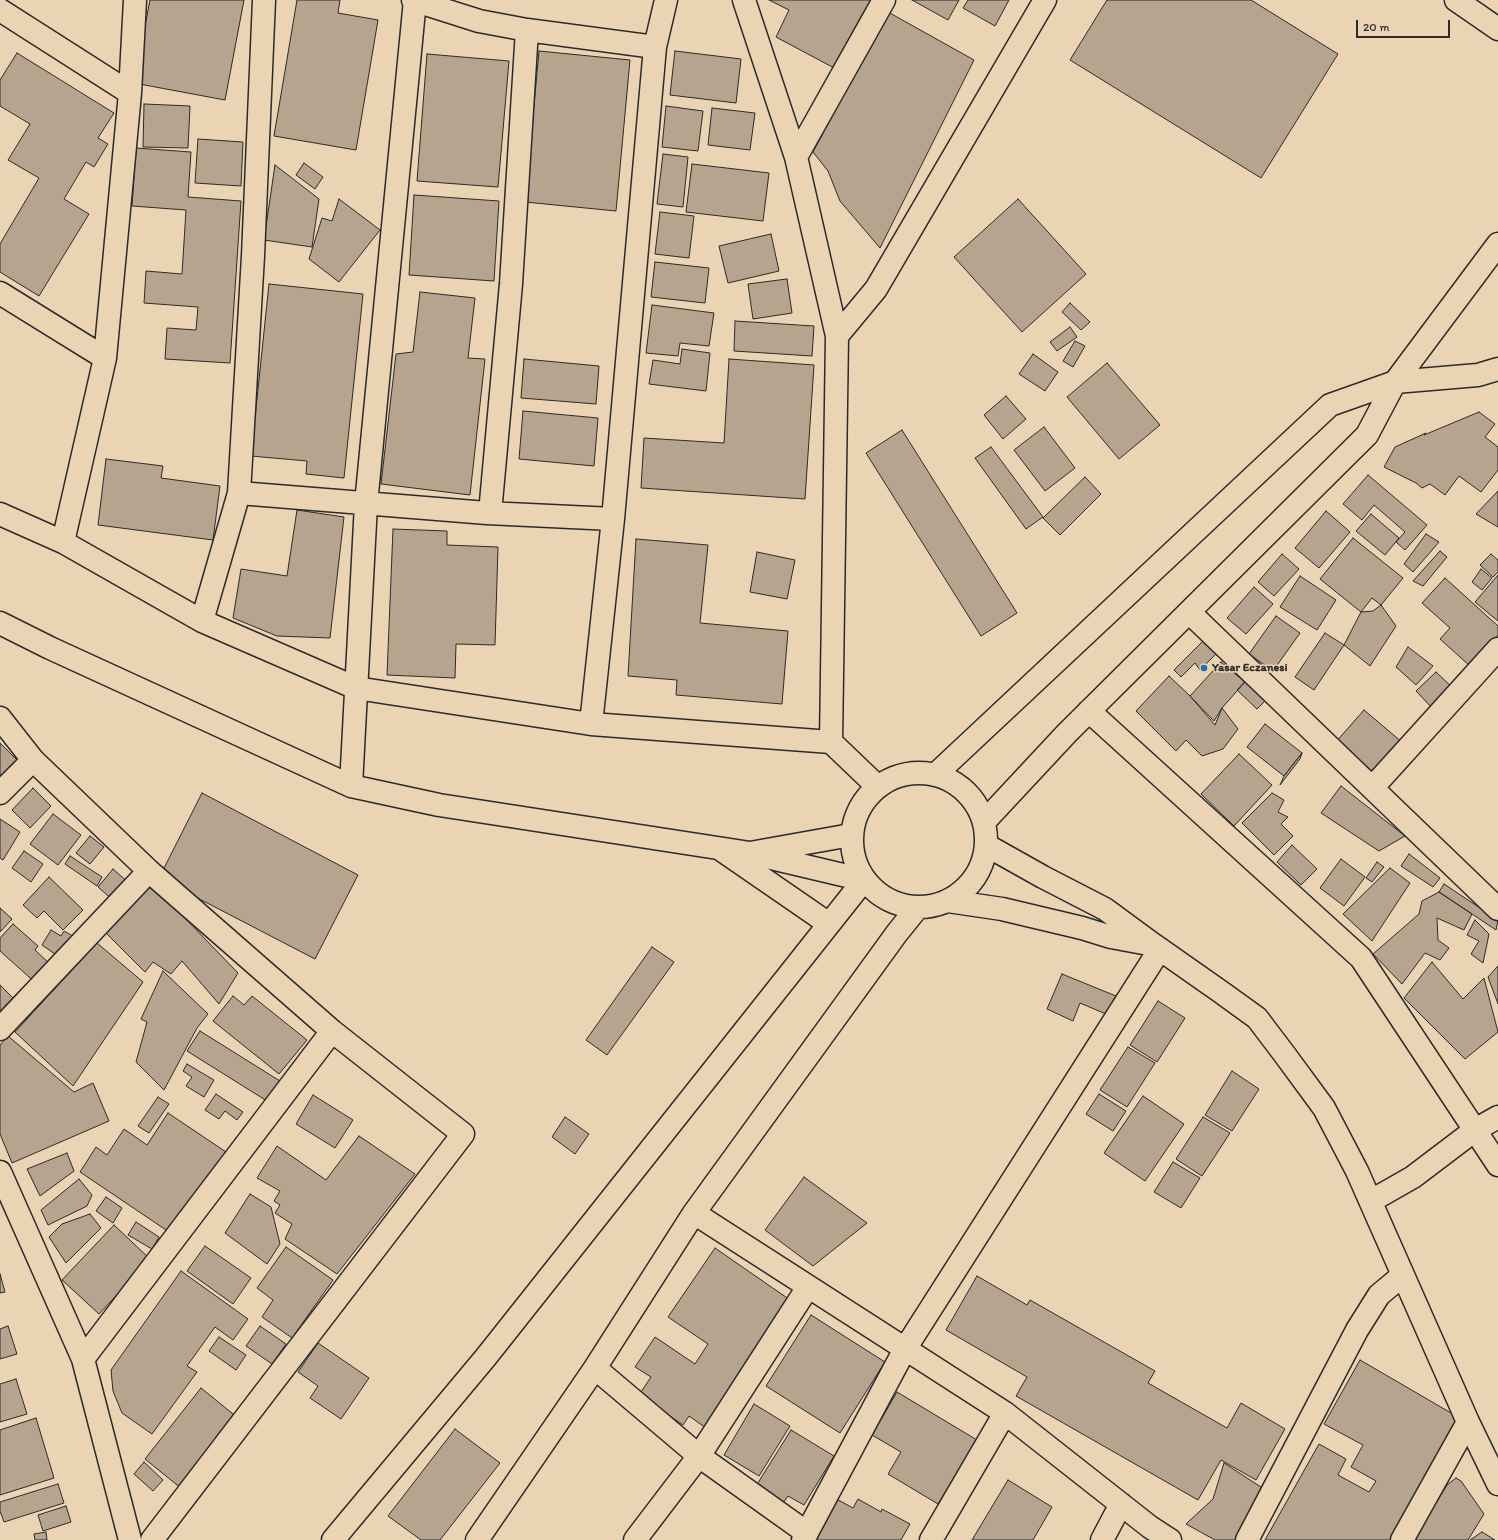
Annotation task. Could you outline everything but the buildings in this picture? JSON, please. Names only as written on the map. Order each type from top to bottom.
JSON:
[{"type":"street","points":[[63,542],[105,358],[130,93],[135,0]]},
{"type":"street","points":[[202,621],[239,493],[253,249],[264,0]]},
{"type":"street","points":[[350,786],[366,504],[414,0],[479,21],[527,30],[655,47]]},
{"type":"street","points":[[591,724],[613,519],[655,47],[666,0]]},
{"type":"street","points":[[744,0],[796,157],[837,336],[831,742]]},
{"type":"street","points":[[796,157],[884,0]]},
{"type":"street","points":[[837,336],[876,289],[1045,0]]},
{"type":"street","points":[[1456,0],[1498,29]]},
{"type":"street","points":[[0,10],[130,93]]},
{"type":"street","points":[[490,513],[511,284],[527,30]]},
{"type":"street","points":[[984,822],[1089,711],[1367,435],[1395,382],[1498,244]]},
{"type":"street","points":[[0,293],[105,358]]},
{"type":"street","points":[[935,774],[1330,405],[1395,382],[1478,375],[1498,368]]},
{"type":"street","points":[[239,493],[490,513],[613,519]]},
{"type":"street","points":[[0,514],[63,542],[202,621],[356,688],[591,724],[831,742],[878,787]]},
{"type":"street","points":[[1189,612],[1373,787],[1498,909]]},
{"type":"street","points":[[0,623],[57,652],[350,786],[439,805],[750,853],[864,880]]},
{"type":"street","points":[[1373,787],[1498,649]]},
{"type":"street","points":[[1089,711],[1361,958],[1498,1165]]},
{"type":"street","points":[[0,718],[33,760],[149,871],[332,1031],[463,1134],[152,1540]]},
{"type":"street","points":[[0,793],[33,760]]},
{"type":"street","points":[[911,773],[935,774],[957,784],[974,801],[984,822],[986,845],[980,868],[976,875],[967,887],[948,901],[926,908],[902,906],[881,896],[864,880],[853,859],[851,835],[857,812],[870,793],[878,787],[889,780],[911,773]]},
{"type":"street","points":[[750,853],[851,835]]},
{"type":"street","points":[[986,845],[1105,909],[1257,1018],[1324,1108],[1371,1201],[1468,1422],[1498,1484]]},
{"type":"street","points":[[719,848],[829,924]]},
{"type":"street","points":[[0,1029],[149,871]]},
{"type":"street","points":[[333,1540],[486,1357],[864,880]]},
{"type":"street","points":[[948,901],[1002,909],[1082,928],[1111,937],[1157,947]]},
{"type":"street","points":[[477,1540],[595,1368],[694,1213],[897,933],[918,907]]},
{"type":"street","points":[[595,1368],[699,1456],[805,1536],[905,1349],[1147,973],[1157,947]]},
{"type":"street","points":[[83,1359],[332,1031]]},
{"type":"street","points":[[1371,1201],[1413,1177],[1475,1130],[1498,1117]]},
{"type":"street","points":[[0,1172],[83,1359],[130,1540]]},
{"type":"street","points":[[694,1213],[1006,1413],[1121,1504],[1170,1540]]},
{"type":"street","points":[[1247,1540],[1357,1330],[1379,1295],[1403,1274]]},
{"type":"street","points":[[635,1540],[699,1456],[808,1287]]},
{"type":"street","points":[[932,1540],[1006,1413]]},
{"type":"street","points":[[1402,1540],[1468,1422]]},
{"type":"street","points":[[1102,1540],[1121,1504]]},
{"type":"place","name":"Yasar Eczanesi","points":[[1204,668]]}]
